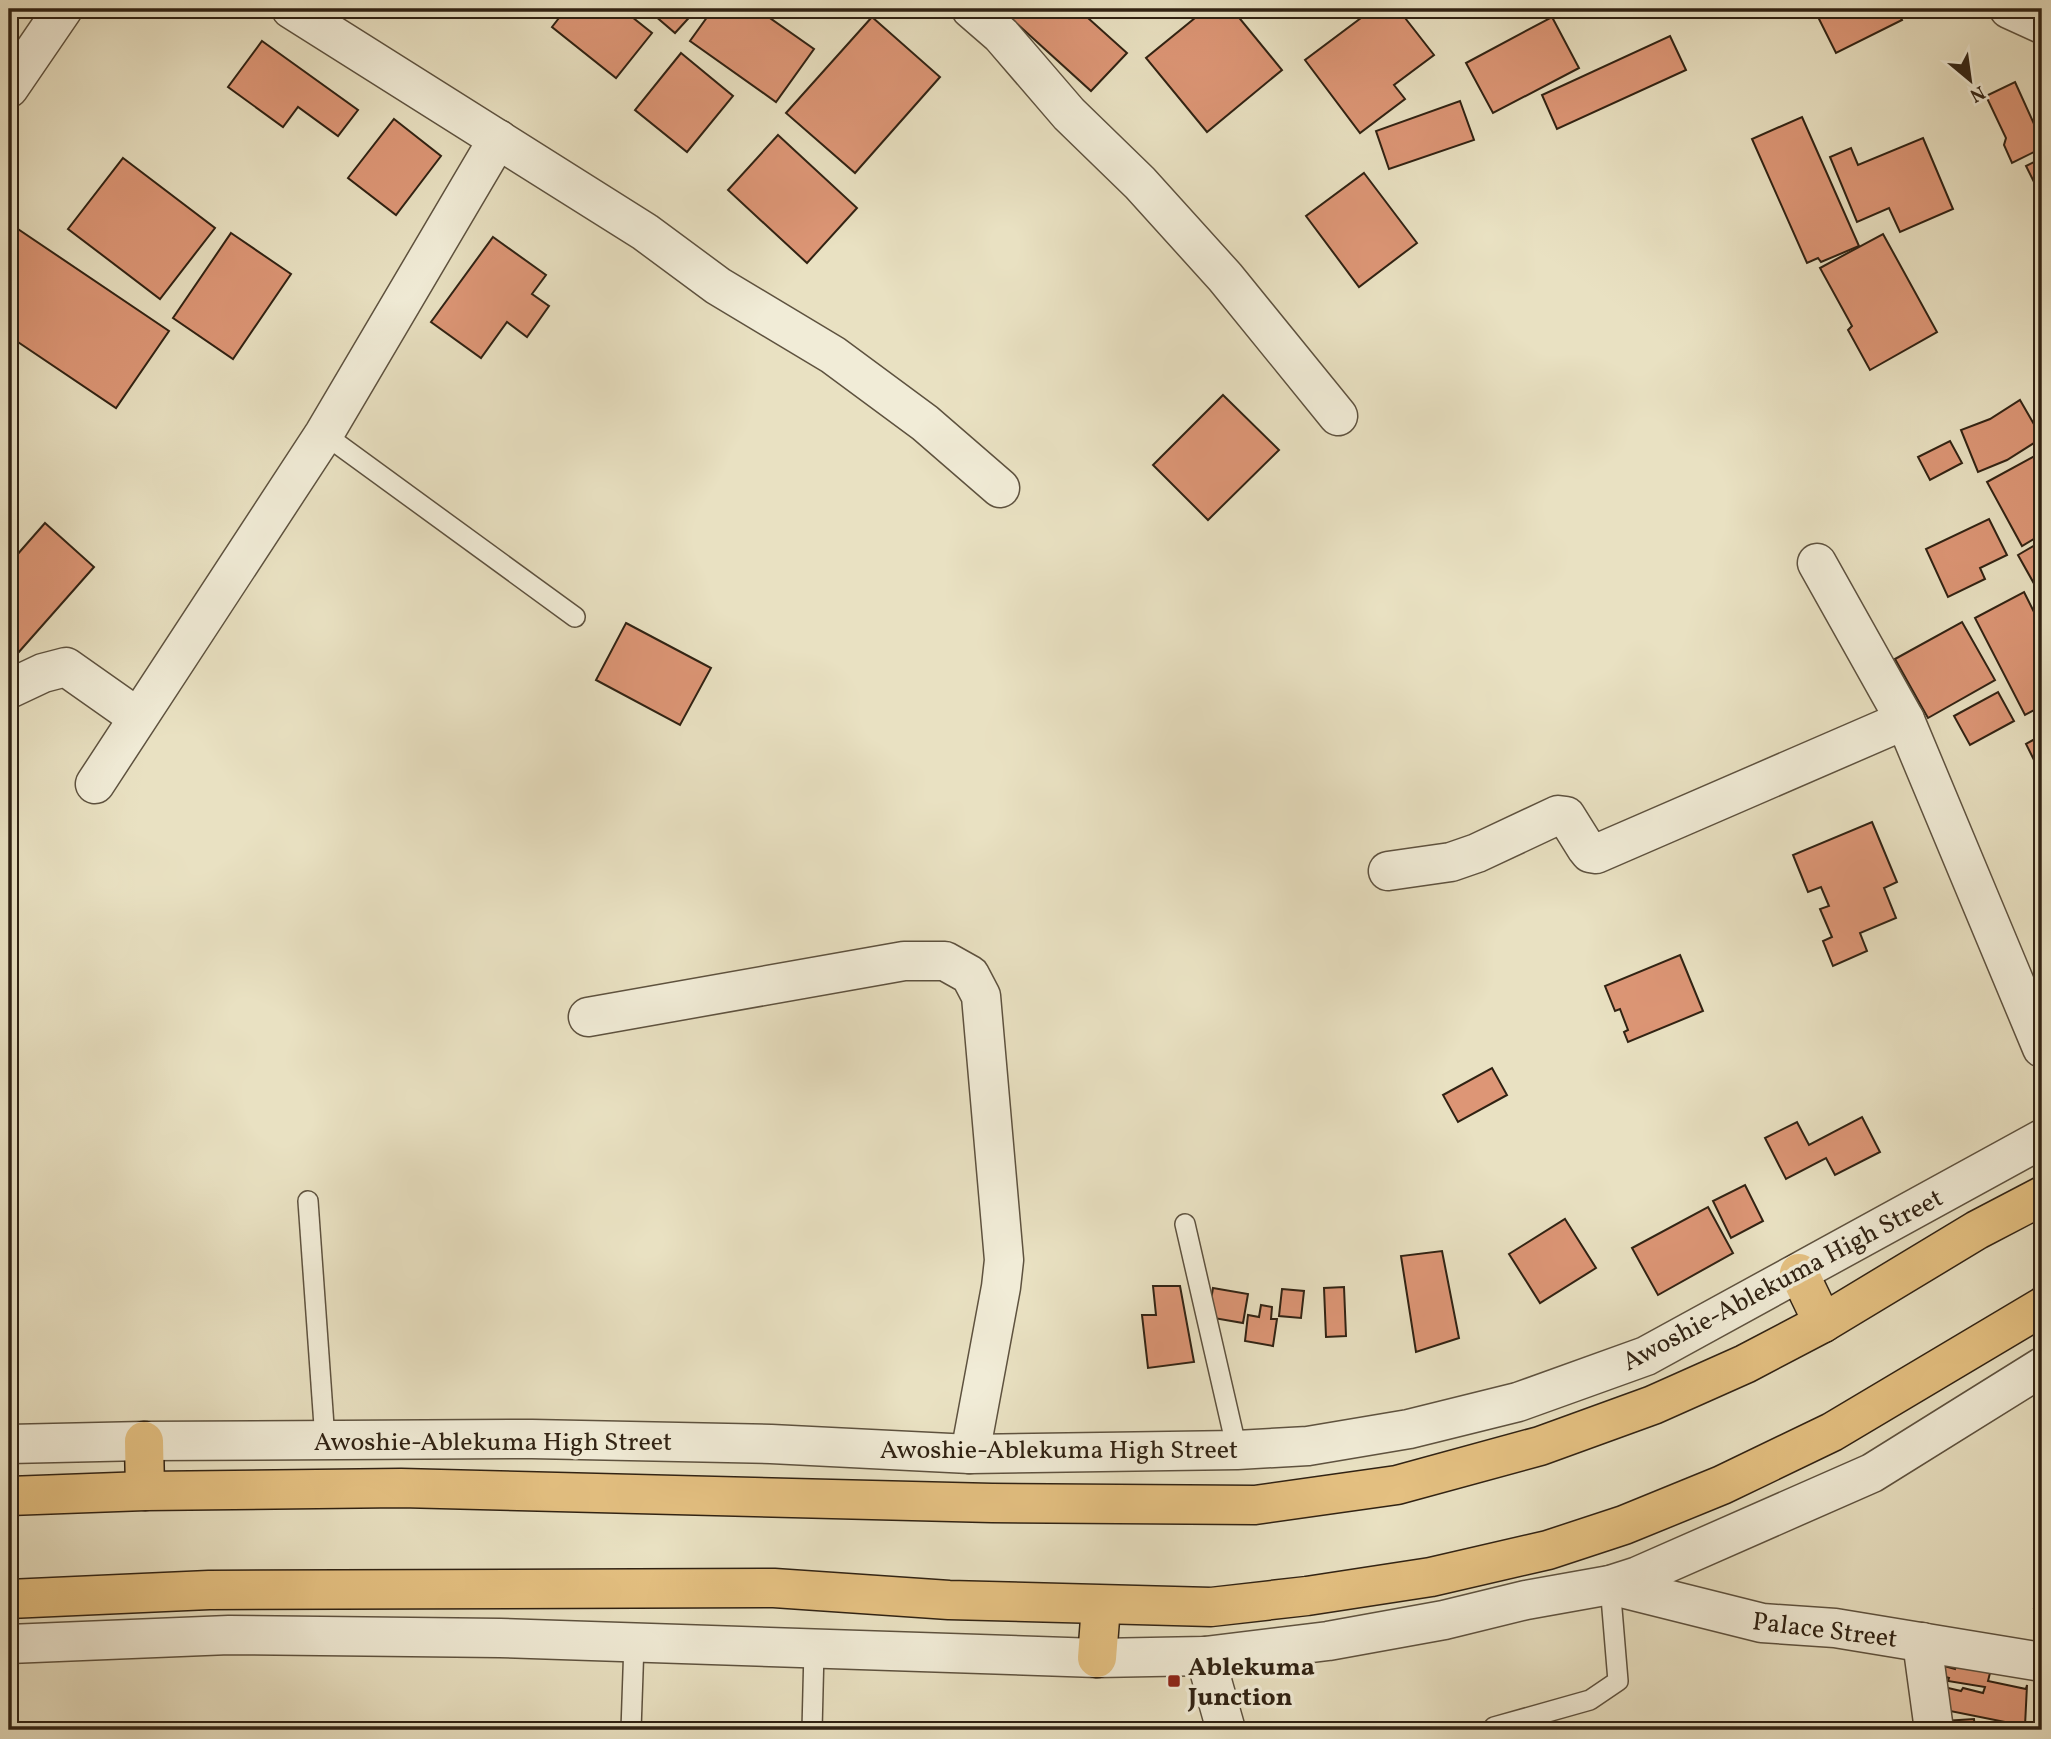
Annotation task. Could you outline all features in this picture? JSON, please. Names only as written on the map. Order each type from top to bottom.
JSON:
[{"type":"main road","name":"Awoshie-Ablekuma High Street","points":[[9,1496],[145,1491],[401,1488],[992,1503],[1255,1505],[1397,1485],[1540,1446],[1653,1405],[1745,1364],[1823,1323],[1977,1230],[2042,1196]]},
{"type":"main road","points":[[1799,1273],[1823,1323]]},
{"type":"main road","points":[[9,1599],[209,1590],[774,1588],[950,1600],[1211,1607],[1307,1596],[1431,1577],[1548,1549],[1624,1525],[1722,1485],[1832,1432],[2042,1307]]},
{"type":"main road","points":[[144,1441],[145,1491]]},
{"type":"main road","points":[[1097,1658],[1101,1605]]},
{"type":"street","points":[[9,88],[63,9]]},
{"type":"street","points":[[291,9],[645,232],[718,286],[833,355],[925,423],[1000,488]]},
{"type":"street","points":[[971,9],[1001,35],[1069,114],[1140,183],[1225,277],[1338,416]]},
{"type":"street","points":[[2009,9],[2042,24]]},
{"type":"street","points":[[95,784],[324,434],[498,139]]},
{"type":"street","points":[[1817,563],[1905,720],[2042,1048]]},
{"type":"street","points":[[9,689],[43,673],[66,667],[137,717]]},
{"type":"street","points":[[1388,871],[1451,862],[1477,853],[1558,815],[1566,816],[1586,848],[1596,855],[1905,720]]},
{"type":"street","points":[[588,1017],[904,961],[945,961],[970,975],[981,996],[1004,1260],[970,1454]]},
{"type":"street","name":"Awoshie-Ablekuma High Street","points":[[9,1444],[559,1439],[771,1444],[970,1454],[1237,1450],[1308,1446],[1409,1429],[1518,1402],[1646,1356],[2042,1139]]},
{"type":"street","points":[[9,1644],[229,1635],[500,1638],[1097,1658],[1205,1656],[1328,1641],[1444,1620],[1526,1600],[1610,1585],[1637,1576],[1872,1473],[2042,1367]]},
{"type":"street","name":"Palace Street","points":[[1610,1585],[1762,1623],[1835,1628],[2042,1662]]},
{"type":"street","points":[[1922,1642],[1934,1730]]},
{"type":"street","points":[[1205,1656],[1226,1730]]},
{"type":"lane","points":[[324,434],[575,617]]},
{"type":"lane","points":[[308,1201],[325,1440]]},
{"type":"lane","points":[[1185,1224],[1237,1450]]},
{"type":"lane","points":[[1494,1727],[1590,1700],[1618,1681],[1610,1585]]},
{"type":"lane","points":[[631,1730],[634,1643]]},
{"type":"lane","points":[[812,1730],[814,1650]]},
{"type":"building","points":[[566,9],[622,9],[652,33],[616,78],[552,27]]},
{"type":"building","points":[[647,9],[697,9],[675,33]]},
{"type":"building","points":[[713,9],[757,9],[814,49],[776,102],[690,41]]},
{"type":"building","points":[[1007,9],[1078,9],[1127,53],[1091,91],[1004,12]]},
{"type":"building","points":[[1206,9],[1232,9],[1282,70],[1207,132],[1146,58]]},
{"type":"building","points":[[1373,9],[1398,9],[1434,55],[1394,85],[1405,99],[1360,133],[1305,60]]},
{"type":"building","points":[[1814,9],[1896,9],[1902,20],[1836,53]]},
{"type":"building","points":[[872,17],[940,77],[855,173],[786,113]]},
{"type":"building","points":[[1552,17],[1579,68],[1493,113],[1466,63]]},
{"type":"building","points":[[1670,36],[1686,70],[1557,129],[1542,95]]},
{"type":"building","points":[[262,41],[358,110],[338,136],[298,107],[283,127],[228,87]]},
{"type":"building","points":[[681,53],[733,96],[687,152],[635,110]]},
{"type":"building","points":[[2015,82],[2034,124],[2042,120],[2042,148],[2012,163],[2004,145],[2006,138],[1986,96]]},
{"type":"building","points":[[1460,101],[1474,140],[1389,169],[1376,131]]},
{"type":"building","points":[[1802,117],[1859,246],[1821,262],[1818,258],[1807,263],[1752,139]]},
{"type":"building","points":[[394,119],[441,156],[396,215],[348,178]]},
{"type":"building","points":[[778,135],[857,208],[807,263],[728,190]]},
{"type":"building","points":[[1923,138],[1953,209],[1900,232],[1889,208],[1857,222],[1830,157],[1851,148],[1858,165]]},
{"type":"building","points":[[123,158],[215,228],[160,299],[68,229]]},
{"type":"building","points":[[2042,158],[2042,198],[2026,166]]},
{"type":"building","points":[[1364,173],[1417,243],[1359,287],[1306,216]]},
{"type":"building","points":[[9,223],[169,331],[116,408],[9,336]]},
{"type":"building","points":[[231,233],[291,274],[233,359],[173,318]]},
{"type":"building","points":[[1883,234],[1937,332],[1870,370],[1848,330],[1852,326],[1820,268]]},
{"type":"building","points":[[493,237],[546,275],[532,294],[549,306],[527,337],[507,322],[481,358],[431,322]]},
{"type":"building","points":[[1223,395],[1279,450],[1208,520],[1153,465]]},
{"type":"building","points":[[2020,400],[2042,438],[2007,460],[1978,472],[1961,430],[1990,419]]},
{"type":"building","points":[[1950,441],[1962,463],[1930,480],[1918,457]]},
{"type":"building","points":[[2042,452],[2042,534],[2022,546],[1987,482]]},
{"type":"building","points":[[1989,519],[2007,555],[1980,568],[1985,579],[1948,597],[1926,549]]},
{"type":"building","points":[[45,523],[94,567],[18,653],[9,645],[9,564]]},
{"type":"building","points":[[2042,541],[2042,598],[2018,555]]},
{"type":"building","points":[[2024,592],[2042,628],[2042,706],[2025,715],[1975,618]]},
{"type":"building","points":[[1962,622],[1995,680],[1928,718],[1895,659]]},
{"type":"building","points":[[626,623],[711,668],[680,725],[596,680]]},
{"type":"building","points":[[1998,692],[2014,721],[1970,745],[1954,716]]},
{"type":"building","points":[[2042,735],[2042,776],[2026,744]]},
{"type":"building","points":[[1872,822],[1897,882],[1884,888],[1896,918],[1860,933],[1867,951],[1833,966],[1823,941],[1832,937],[1820,909],[1829,906],[1821,887],[1808,892],[1793,855]]},
{"type":"building","points":[[1680,955],[1703,1011],[1628,1042],[1624,1032],[1628,1030],[1620,1009],[1615,1011],[1605,986]]},
{"type":"building","points":[[1492,1068],[1507,1095],[1458,1122],[1443,1095]]},
{"type":"building","points":[[1862,1117],[1880,1152],[1835,1175],[1826,1158],[1786,1179],[1765,1138],[1797,1122],[1809,1145]]},
{"type":"building","points":[[1745,1185],[1763,1221],[1731,1238],[1713,1201]]},
{"type":"building","points":[[1708,1207],[1733,1253],[1658,1295],[1632,1248]]},
{"type":"building","points":[[1565,1219],[1596,1268],[1540,1303],[1509,1254]]},
{"type":"building","points":[[1442,1251],[1459,1338],[1416,1352],[1401,1256]]},
{"type":"building","points":[[1153,1286],[1180,1286],[1194,1362],[1148,1368],[1142,1315],[1156,1315]]},
{"type":"building","points":[[1344,1287],[1346,1336],[1326,1337],[1324,1288]]},
{"type":"building","points":[[1213,1288],[1248,1294],[1243,1323],[1208,1317]]},
{"type":"building","points":[[1282,1289],[1304,1291],[1301,1318],[1279,1316]]},
{"type":"building","points":[[1261,1305],[1272,1307],[1271,1319],[1277,1319],[1273,1346],[1245,1341],[1248,1315],[1259,1317]]},
{"type":"building","points":[[2042,1573],[2042,1609],[2034,1608]]},
{"type":"building","points":[[1956,1665],[1990,1673],[1988,1681],[2026,1689],[2027,1685],[2025,1726],[1945,1710],[1944,1687],[1983,1693],[1985,1687],[1948,1681],[1949,1678],[1942,1676],[1944,1666],[1955,1669]]},
{"type":"building","points":[[1974,1719],[1975,1730],[1945,1730],[1944,1721]]},
{"type":"place","name":"Ablekuma Junction","points":[[1174,1681]]}]
